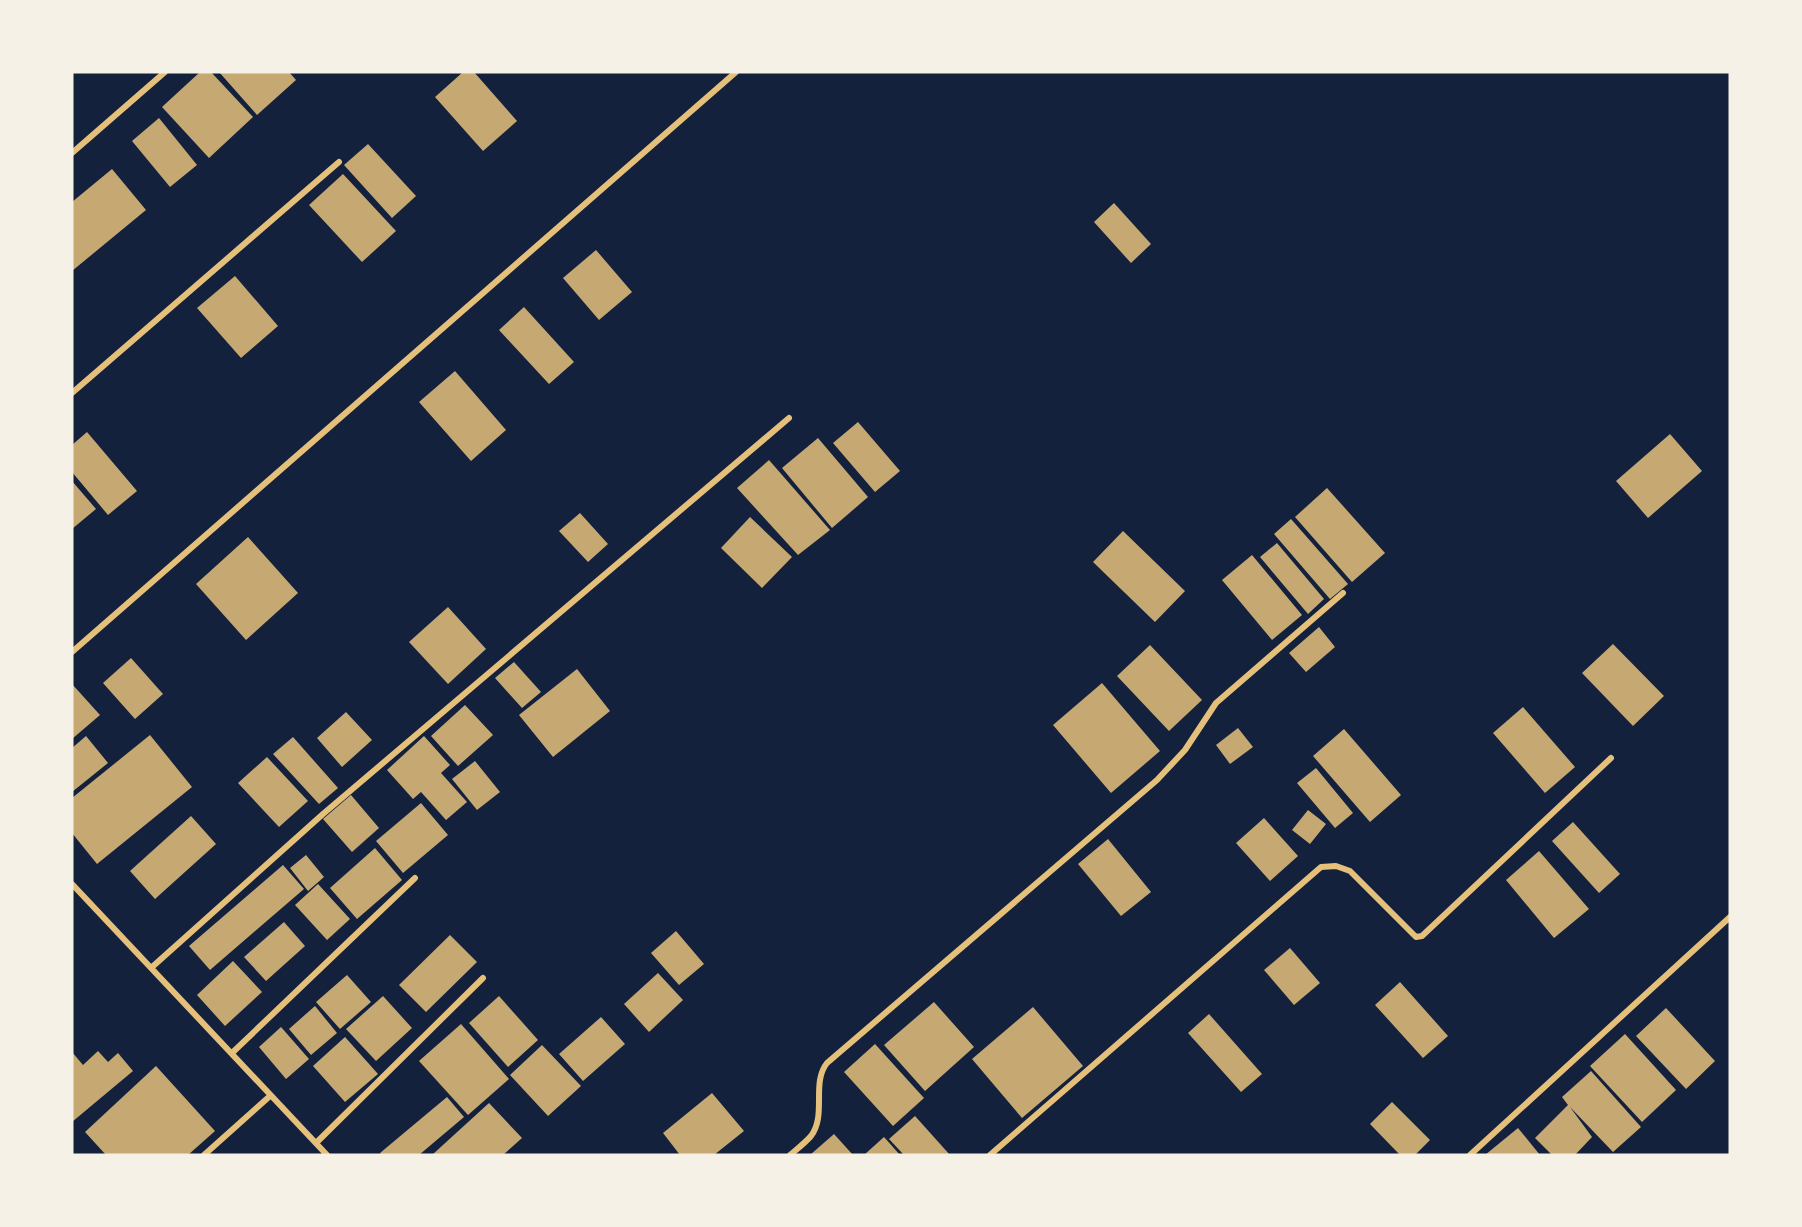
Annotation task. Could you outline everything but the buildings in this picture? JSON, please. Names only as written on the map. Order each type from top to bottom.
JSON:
[{"type":"street","points":[[72,153],[165,72]]},
{"type":"street","points":[[72,652],[736,72]]},
{"type":"street","points":[[72,393],[339,162]]},
{"type":"street","points":[[151,968],[323,814],[789,418]]},
{"type":"street","points":[[790,1155],[812,1135],[816,1125],[820,1074],[827,1063],[1157,780],[1185,750],[1216,703],[1343,592]]},
{"type":"street","points":[[990,1155],[1322,867],[1336,866],[1350,870],[1416,938],[1422,936],[1611,758]]},
{"type":"street","points":[[232,1053],[416,878]]},
{"type":"street","points":[[72,884],[327,1155]]},
{"type":"street","points":[[1470,1155],[1730,917]]},
{"type":"street","points":[[316,1143],[483,978]]},
{"type":"street","points":[[204,1155],[270,1096]]}]
